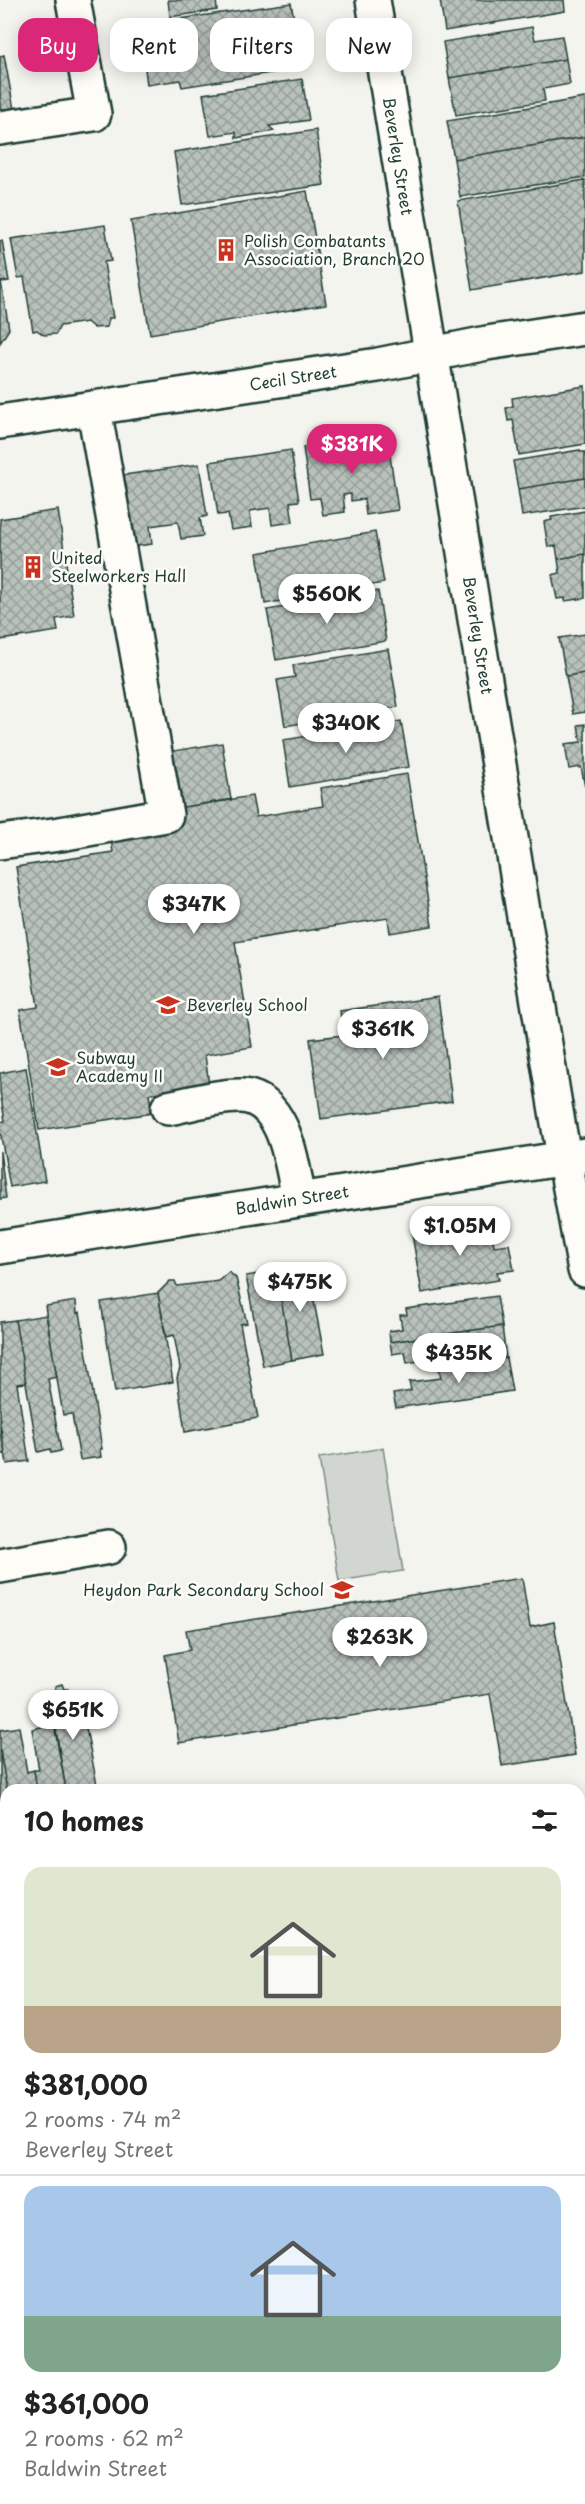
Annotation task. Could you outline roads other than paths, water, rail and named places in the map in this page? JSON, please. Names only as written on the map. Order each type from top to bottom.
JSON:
[{"type":"street","points":[[0,128],[94,114],[73,0]]},
{"type":"street","name":"Beverley Street","points":[[373,0],[432,355],[575,1156],[585,1270]]},
{"type":"street","name":"Cecil Street","points":[[0,422],[432,355],[488,343],[585,328]]},
{"type":"street","points":[[0,842],[166,815],[94,408]]},
{"type":"street","points":[[168,1108],[233,1096],[245,1096],[267,1107],[280,1124],[299,1199]]},
{"type":"street","name":"Baldwin Street","points":[[0,1246],[575,1156]]},
{"type":"street","points":[[0,1566],[109,1547]]},
{"type":"place","name":"Polish Combatants Association, Branch 20","points":[[226,250]]},
{"type":"place","name":"United Steelworkers Hall","points":[[33,567]]},
{"type":"place","name":"Beverley School","points":[[168,1005]]},
{"type":"place","name":"Subway Academy II","points":[[58,1067]]},
{"type":"place","name":"Heydon Park Secondary School","points":[[342,1590]]}]
